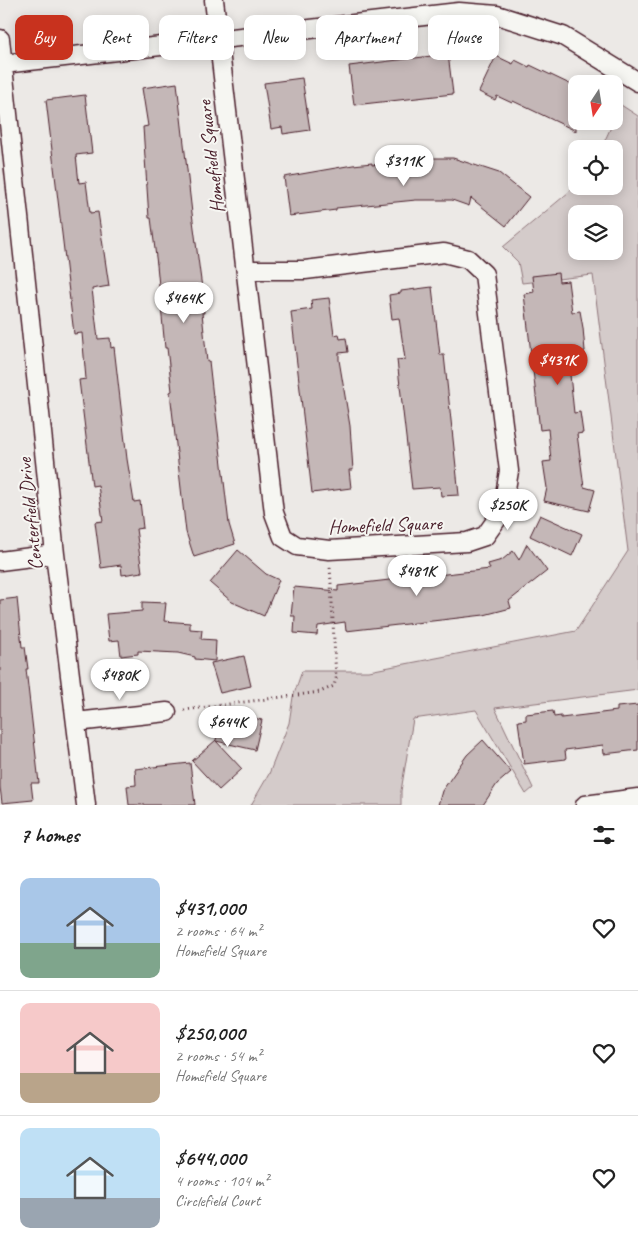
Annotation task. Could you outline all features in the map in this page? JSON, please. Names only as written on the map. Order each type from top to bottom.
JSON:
[{"type":"street","name":"Homefield Square","points":[[214,0],[216,15]]},
{"type":"street","points":[[234,38],[459,12],[498,15],[563,36],[638,82]]},
{"type":"street","name":"Centerfield Drive","points":[[0,39],[56,554],[86,805]]},
{"type":"street","points":[[3,64],[159,47]]},
{"type":"street","name":"Homefield Square","points":[[220,60],[274,513],[283,538],[297,546],[329,550],[467,542],[485,536],[502,512],[509,471],[484,274],[468,259],[444,253],[305,270],[246,270]]},
{"type":"street","points":[[0,561],[56,554]]},
{"type":"street","points":[[76,722],[167,712]]},
{"type":"street","points":[[585,805],[638,798]]},
{"type":"path","points":[[167,712],[320,692],[334,686],[336,678],[329,550]]},
{"type":"shaded area","points":[[623,106],[638,116],[638,690],[495,708],[533,788],[526,794],[476,710],[413,719],[401,791],[401,805],[251,805],[269,774],[289,723],[293,697],[302,671],[369,671],[576,631],[628,551],[593,275],[522,283],[518,262],[503,247],[568,193],[568,195],[623,195],[623,140],[605,140],[610,130],[623,130]]},
{"type":"building","points":[[428,56],[428,60],[449,60],[453,94],[354,105],[349,66],[398,60],[418,60],[418,58]]},
{"type":"building","points":[[499,57],[513,64],[515,60],[529,67],[530,65],[568,83],[568,127],[513,101],[512,103],[497,96],[495,100],[479,92],[494,60],[499,60]]},
{"type":"building","points":[[302,78],[310,130],[283,134],[282,127],[271,129],[264,83]]},
{"type":"building","points":[[177,83],[202,288],[204,313],[202,313],[207,362],[209,361],[229,524],[235,544],[194,557],[186,532],[170,392],[172,391],[167,348],[165,348],[151,218],[149,218],[143,127],[148,126],[142,88]]},
{"type":"building","points":[[85,95],[92,153],[76,155],[79,183],[86,182],[90,213],[98,212],[109,286],[92,289],[98,339],[110,338],[111,348],[114,347],[127,459],[134,502],[140,501],[143,528],[136,529],[142,572],[122,575],[121,565],[101,568],[95,522],[103,521],[98,485],[92,486],[79,380],[86,379],[82,333],[74,334],[46,100]]},
{"type":"building","points":[[415,158],[453,158],[499,173],[529,197],[506,226],[471,198],[469,206],[452,200],[416,200],[336,208],[336,210],[289,216],[284,177],[353,165],[372,163],[372,165]]},
{"type":"building","points":[[558,273],[559,282],[568,281],[572,312],[580,311],[583,328],[584,358],[578,359],[578,363],[569,365],[574,413],[580,412],[583,433],[577,434],[584,487],[595,490],[589,511],[544,501],[547,488],[543,462],[551,461],[548,429],[540,430],[524,294],[534,292],[532,276]]},
{"type":"building","points":[[432,287],[440,355],[444,355],[459,495],[441,496],[440,487],[412,489],[397,360],[405,359],[399,318],[392,319],[389,295],[401,293],[401,291]]},
{"type":"building","points":[[329,298],[334,335],[339,334],[340,339],[346,338],[348,352],[339,353],[339,360],[350,426],[353,470],[349,470],[351,488],[312,493],[291,312],[312,309],[311,300]]},
{"type":"building","points":[[540,515],[582,534],[572,556],[530,536]]},
{"type":"building","points":[[527,544],[547,571],[509,601],[511,608],[484,615],[346,631],[345,622],[318,626],[317,635],[294,633],[295,616],[291,616],[294,587],[338,591],[338,586],[398,579],[398,582],[437,578],[437,575],[490,569],[488,564],[502,560],[513,551],[519,560]]},
{"type":"building","points":[[238,550],[266,574],[279,580],[264,616],[232,602],[210,583]]},
{"type":"building","points":[[17,598],[22,647],[25,647],[28,669],[26,669],[39,783],[31,783],[33,800],[2,803],[0,787],[0,600]]},
{"type":"building","points":[[142,602],[166,603],[164,621],[190,623],[190,629],[202,630],[201,639],[216,640],[215,661],[195,659],[195,657],[178,653],[138,651],[138,654],[121,656],[119,640],[109,641],[106,614],[142,611]]},
{"type":"building","points":[[244,656],[251,686],[220,693],[211,663]]},
{"type":"building","points":[[638,705],[638,750],[604,754],[603,745],[565,750],[566,759],[524,764],[518,721],[526,720],[526,714],[553,711],[554,717],[561,716],[561,718],[617,711],[617,707]]},
{"type":"building","points":[[223,711],[262,720],[255,750],[216,741],[242,769],[219,790],[192,761],[216,740]]},
{"type":"building","points":[[483,740],[511,772],[497,784],[483,805],[438,805],[442,791],[467,755]]},
{"type":"building","points":[[190,763],[195,805],[129,805],[127,786],[136,785],[135,769]]}]
